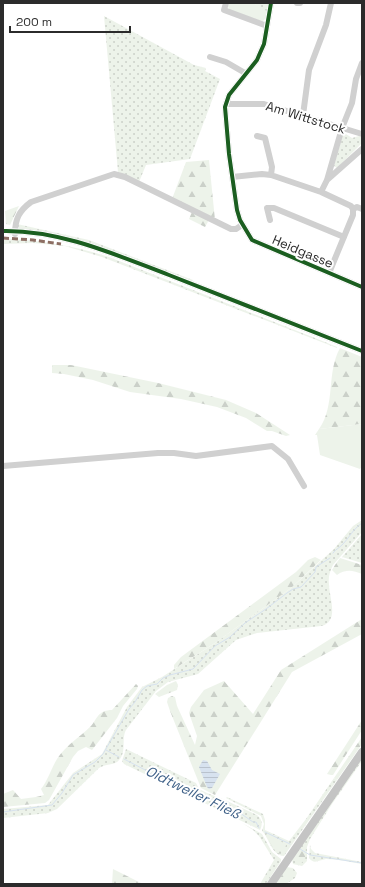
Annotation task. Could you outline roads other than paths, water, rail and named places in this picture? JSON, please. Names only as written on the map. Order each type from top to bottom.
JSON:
[{"type":"main road","points":[[271,884],[362,752]]},
{"type":"street","points":[[226,3],[224,10],[268,26]]},
{"type":"street","points":[[15,233],[17,218],[22,209],[31,202],[114,174],[125,177],[231,229],[236,229],[242,225],[237,210],[224,107],[229,95],[260,53],[268,26],[271,3]]},
{"type":"street","points":[[302,115],[309,70],[326,25],[331,3]]},
{"type":"street","points":[[210,57],[226,62],[245,73]]},
{"type":"street","points":[[321,192],[327,180],[342,128],[352,103],[356,79],[362,63]]},
{"type":"street","name":"Am Wittstock","points":[[226,104],[264,104],[362,134]]},
{"type":"street","points":[[257,136],[265,138],[272,167],[271,176]]},
{"type":"street","points":[[327,180],[362,149]]},
{"type":"street","points":[[232,177],[262,174],[271,176],[321,192],[351,206],[353,209],[353,214],[329,272]]},
{"type":"street","points":[[353,209],[357,207],[362,210]]},
{"type":"street","points":[[270,220],[267,208],[274,208],[344,236]]},
{"type":"street","name":"Heidgasse","points":[[242,225],[252,240],[362,287]]},
{"type":"street","points":[[3,231],[26,236],[84,244],[144,265],[362,351]]},
{"type":"street","points":[[3,235],[15,233]]},
{"type":"street","points":[[3,466],[158,453],[174,453],[196,456],[272,446],[288,459],[304,486]]},
{"type":"waterway","points":[[333,553],[362,523]]},
{"type":"waterway","points":[[3,812],[52,805],[62,793],[73,775],[95,762],[103,754],[129,709],[142,690],[147,686],[157,684],[163,678],[170,675],[193,669],[215,646],[230,637],[245,623],[293,589],[301,587],[315,572],[316,567],[330,558]]},
{"type":"waterway","name":"Oidtweiler Fließ","points":[[106,750],[119,757]]},
{"type":"waterway","name":"Oidtweiler Fließ","points":[[124,759],[153,774],[161,775],[167,781],[192,791],[200,797],[207,797],[220,803],[230,811],[240,813],[253,822],[256,822],[259,828]]},
{"type":"waterway","name":"Oidtweiler Fließ","points":[[265,832],[290,844]]},
{"type":"waterway","name":"Oidtweiler Fließ","points":[[300,849],[310,855],[362,863]]}]
